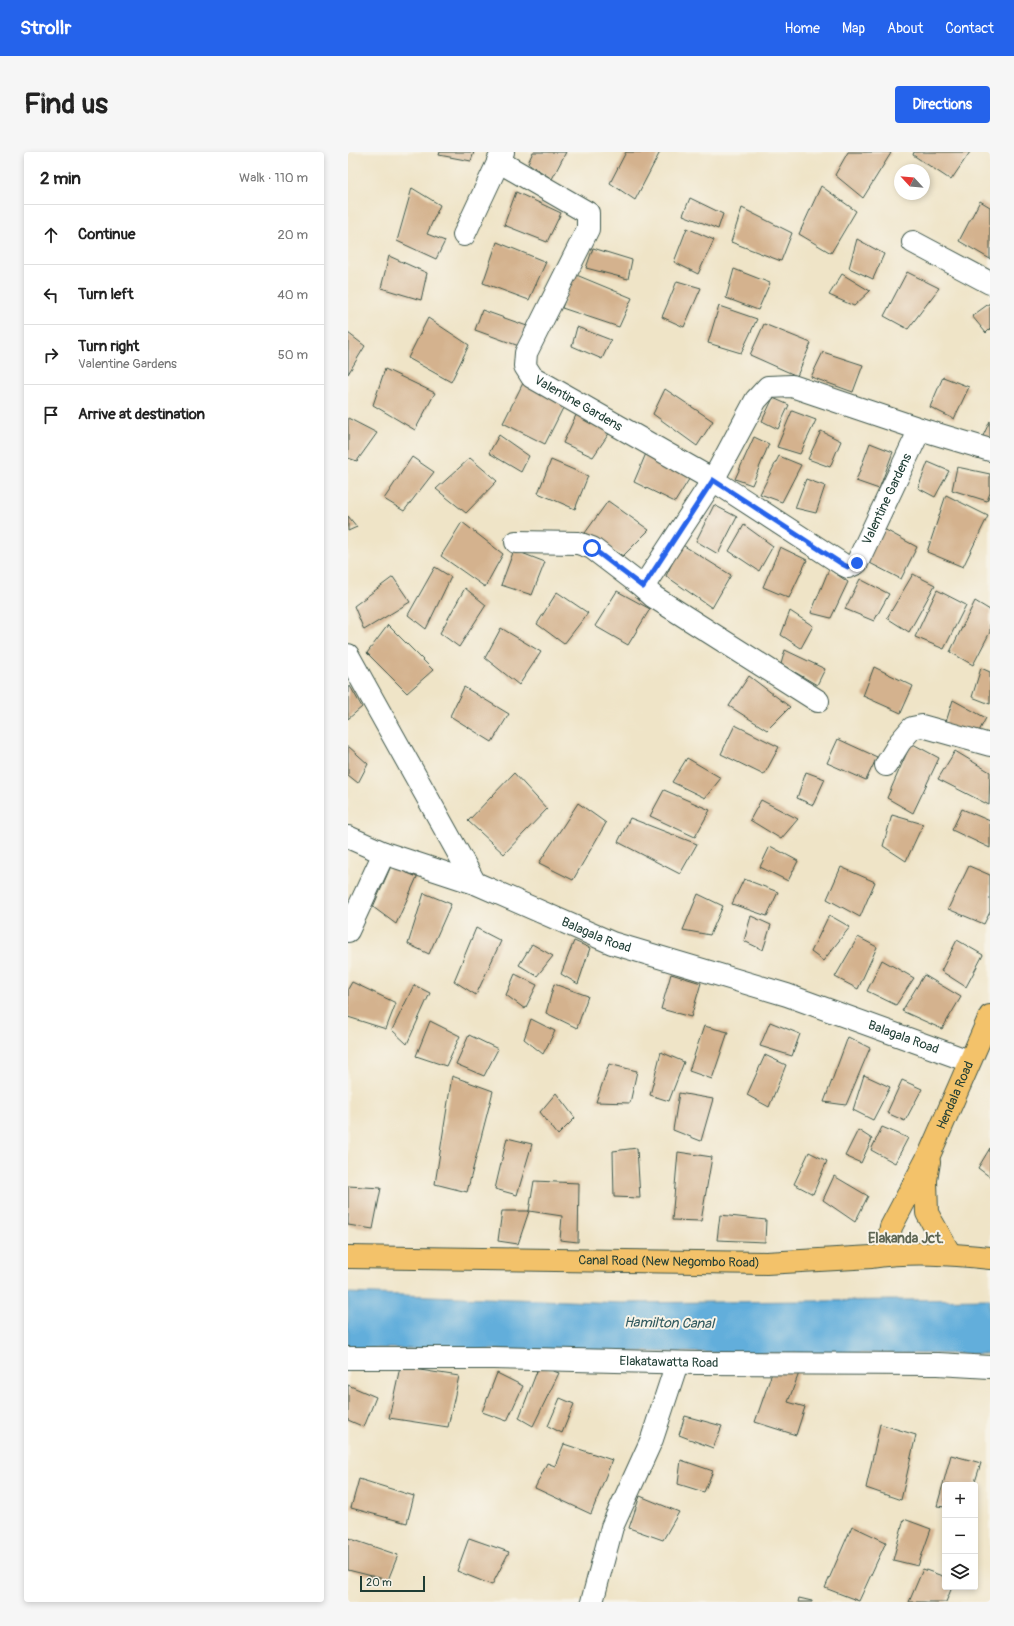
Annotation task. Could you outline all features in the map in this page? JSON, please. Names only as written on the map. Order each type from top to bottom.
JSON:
[{"type":"main road","name":"Hendala Road","points":[[886,1255],[891,1227],[930,1153],[990,1016]]},
{"type":"main road","name":"Hendala Road","points":[[930,1153],[926,1180],[927,1213],[950,1254]]},
{"type":"main road","name":"Canal Road (New Negombo Road)","points":[[348,1257],[766,1263],[886,1255],[950,1254],[990,1258]]},
{"type":"street","points":[[464,235],[501,156]]},
{"type":"street","name":"Valentine Gardens","points":[[501,156],[588,213],[588,229],[526,352],[524,366],[532,377],[713,480],[848,567],[857,563],[920,429]]},
{"type":"street","points":[[913,242],[990,283]]},
{"type":"street","points":[[643,587],[713,480],[756,400],[768,386],[792,386],[920,429],[990,450]]},
{"type":"street","points":[[516,542],[578,543],[592,548],[654,597],[818,701]]},
{"type":"street","points":[[348,654],[475,883]]},
{"type":"street","points":[[886,765],[900,742],[912,728],[922,726],[990,745]]},
{"type":"street","name":"Balagala Road","points":[[348,837],[384,853],[475,883],[612,943],[787,995],[969,1061]]},
{"type":"street","points":[[348,931],[384,853]]},
{"type":"street","name":"Elakatawatta Road","points":[[348,1358],[493,1358],[677,1363],[938,1364],[990,1367]]},
{"type":"street","points":[[592,1602],[612,1527],[652,1439],[677,1363]]},
{"type":"water","name":"Hamilton Canal","points":[[348,1293],[623,1303],[990,1299],[990,1354],[734,1353],[348,1348]]},
{"type":"building","points":[[440,152],[474,152],[471,161],[439,155]]},
{"type":"building","points":[[533,152],[566,152],[552,179],[528,163]]},
{"type":"building","points":[[626,152],[660,152],[635,200],[610,183]]},
{"type":"building","points":[[848,152],[891,153],[863,198],[835,175]]},
{"type":"building","points":[[914,152],[970,152],[951,180],[930,166],[930,164],[927,164],[913,155]]},
{"type":"building","points":[[821,186],[856,211],[831,253],[799,234]]},
{"type":"building","points":[[412,188],[440,205],[427,234],[445,241],[436,259],[397,241]]},
{"type":"building","points":[[516,192],[561,213],[547,242],[504,225]]},
{"type":"building","points":[[690,198],[723,214],[718,229],[683,215]]},
{"type":"building","points":[[980,201],[990,207],[990,259],[959,241]]},
{"type":"building","points":[[742,208],[792,233],[781,261],[731,242]]},
{"type":"building","points":[[687,228],[714,240],[698,274],[674,262]]},
{"type":"building","points":[[857,239],[884,254],[873,279],[849,268]]},
{"type":"building","points":[[497,242],[546,262],[529,300],[483,283]]},
{"type":"building","points":[[593,248],[632,260],[628,279],[586,268]]},
{"type":"building","points":[[389,256],[427,273],[421,300],[381,288]]},
{"type":"building","points":[[734,269],[770,283],[758,310],[726,298]]},
{"type":"building","points":[[907,272],[939,288],[908,329],[884,316]]},
{"type":"building","points":[[574,274],[632,298],[619,327],[562,308]]},
{"type":"building","points":[[842,274],[870,291],[854,306],[829,295]]},
{"type":"building","points":[[677,281],[701,288],[684,327],[662,317]]},
{"type":"building","points":[[990,303],[990,329],[986,333],[972,316]]},
{"type":"building","points":[[719,306],[757,319],[741,353],[708,343]]},
{"type":"building","points":[[482,310],[527,326],[519,346],[475,330]]},
{"type":"building","points":[[428,318],[469,345],[451,382],[408,358]]},
{"type":"building","points":[[764,324],[811,343],[797,376],[750,355]]},
{"type":"building","points":[[577,327],[611,340],[602,359],[572,346]]},
{"type":"building","points":[[348,333],[365,346],[348,374]]},
{"type":"building","points":[[823,352],[863,365],[853,392],[811,377]]},
{"type":"building","points":[[385,369],[435,393],[415,430],[373,405]]},
{"type":"building","points":[[943,377],[969,387],[954,419],[930,407]]},
{"type":"building","points":[[523,383],[565,404],[545,444],[503,423]]},
{"type":"building","points":[[665,389],[713,421],[697,446],[653,414]]},
{"type":"building","points":[[773,398],[789,405],[778,429],[762,421]]},
{"type":"building","points":[[792,411],[816,420],[800,454],[777,447]]},
{"type":"building","points":[[577,413],[612,429],[593,457],[563,443]]},
{"type":"building","points":[[348,418],[377,433],[357,461],[348,458]]},
{"type":"building","points":[[990,421],[990,441],[982,438]]},
{"type":"building","points":[[821,431],[841,441],[830,467],[808,459]]},
{"type":"building","points":[[499,435],[529,456],[521,472],[489,453]]},
{"type":"building","points":[[754,437],[769,444],[752,485],[735,479]]},
{"type":"building","points":[[870,443],[893,452],[879,489],[856,481]]},
{"type":"building","points":[[647,451],[691,476],[675,502],[634,482]]},
{"type":"building","points":[[779,456],[801,465],[782,502],[760,494]]},
{"type":"building","points":[[412,457],[434,472],[404,511],[384,499]]},
{"type":"building","points":[[470,458],[497,481],[466,513],[436,489]]},
{"type":"building","points":[[551,460],[588,476],[575,509],[538,493]]},
{"type":"building","points":[[928,462],[949,471],[935,497],[918,488]]},
{"type":"building","points":[[957,467],[990,474],[990,493],[987,501],[952,490]]},
{"type":"building","points":[[806,479],[825,486],[816,513],[795,508]]},
{"type":"building","points":[[946,495],[988,516],[963,567],[927,552]]},
{"type":"building","points":[[608,501],[649,530],[623,556],[585,533]]},
{"type":"building","points":[[714,505],[737,517],[718,554],[696,541]]},
{"type":"building","points":[[348,516],[357,527],[348,531]]},
{"type":"building","points":[[462,522],[503,554],[485,587],[441,556]]},
{"type":"building","points":[[744,525],[773,546],[759,571],[729,551]]},
{"type":"building","points":[[882,528],[917,547],[901,579],[864,560]]},
{"type":"building","points":[[681,544],[731,575],[712,608],[666,576]]},
{"type":"building","points":[[780,547],[807,560],[789,598],[763,587]]},
{"type":"building","points":[[514,550],[545,562],[532,595],[501,585]]},
{"type":"building","points":[[435,567],[451,577],[426,629],[408,615]]},
{"type":"building","points":[[829,569],[848,582],[831,618],[811,613]]},
{"type":"building","points":[[913,574],[935,585],[909,632],[887,618]]},
{"type":"building","points":[[393,577],[410,602],[364,630],[354,606]]},
{"type":"building","points":[[860,579],[889,594],[874,621],[845,609]]},
{"type":"building","points":[[465,588],[486,605],[459,647],[440,633]]},
{"type":"building","points":[[937,590],[966,605],[944,649],[915,637]]},
{"type":"building","points":[[617,591],[650,609],[628,645],[595,626]]},
{"type":"building","points":[[557,592],[588,613],[564,644],[537,624]]},
{"type":"building","points":[[975,601],[990,610],[990,632],[973,665],[950,652]]},
{"type":"building","points":[[790,611],[813,626],[801,648],[781,635]]},
{"type":"building","points":[[388,625],[433,670],[407,693],[367,653]]},
{"type":"building","points":[[501,628],[541,652],[519,685],[485,658]]},
{"type":"building","points":[[785,650],[825,669],[817,685],[781,664]]},
{"type":"building","points":[[874,667],[913,686],[901,713],[863,696]]},
{"type":"building","points":[[981,668],[990,672],[990,704],[972,697]]},
{"type":"building","points":[[749,676],[790,707],[767,730],[729,706]]},
{"type":"building","points":[[350,686],[362,707],[348,719],[348,687]]},
{"type":"building","points":[[464,687],[509,714],[492,742],[450,716]]},
{"type":"building","points":[[953,700],[986,718],[977,735],[945,725]]},
{"type":"building","points":[[735,725],[779,747],[764,775],[721,754]]},
{"type":"building","points":[[838,739],[877,757],[866,780],[827,763]]},
{"type":"building","points":[[911,743],[939,758],[913,813],[887,798]]},
{"type":"building","points":[[348,746],[368,764],[358,783],[348,775]]},
{"type":"building","points":[[955,751],[990,772],[989,805],[938,779]]},
{"type":"building","points":[[687,758],[721,778],[705,798],[672,782]]},
{"type":"building","points":[[806,772],[825,779],[813,805],[797,798]]},
{"type":"building","points":[[514,773],[547,809],[504,854],[468,821]]},
{"type":"building","points":[[664,790],[710,810],[695,837],[650,816]]},
{"type":"building","points":[[761,800],[798,819],[781,839],[750,820]]},
{"type":"building","points":[[578,803],[606,823],[573,880],[539,863]]},
{"type":"building","points":[[962,809],[990,821],[990,848],[952,830]]},
{"type":"building","points":[[892,815],[923,824],[906,861],[883,846]]},
{"type":"building","points":[[630,818],[697,844],[680,874],[618,842]]},
{"type":"building","points":[[770,846],[798,861],[788,881],[760,867]]},
{"type":"building","points":[[391,866],[417,877],[396,924],[373,907]]},
{"type":"building","points":[[969,866],[990,875],[990,912],[984,924],[948,909]]},
{"type":"building","points":[[841,867],[875,882],[860,917],[827,899]]},
{"type":"building","points":[[744,879],[778,892],[767,916],[732,904]]},
{"type":"building","points":[[424,893],[451,904],[429,954],[408,944]]},
{"type":"building","points":[[698,894],[723,906],[710,935],[683,930]]},
{"type":"building","points":[[829,915],[850,927],[823,961],[811,952]]},
{"type":"building","points":[[751,916],[771,925],[763,950],[744,941]]},
{"type":"building","points":[[476,928],[501,941],[476,995],[454,981]]},
{"type":"building","points":[[858,937],[877,947],[858,989],[835,977]]},
{"type":"building","points":[[957,940],[983,955],[966,987],[941,971]]},
{"type":"building","points":[[574,941],[590,948],[578,984],[561,974]]},
{"type":"building","points":[[532,944],[553,956],[537,976],[519,965]]},
{"type":"building","points":[[882,960],[914,978],[896,1005],[867,991]]},
{"type":"building","points":[[515,974],[537,985],[525,1009],[506,995]]},
{"type":"building","points":[[671,974],[701,983],[691,1017],[661,1009]]},
{"type":"building","points":[[924,975],[961,997],[942,1029],[902,1011]]},
{"type":"building","points":[[352,982],[396,1003],[386,1029],[348,1017],[348,989]]},
{"type":"building","points":[[554,984],[588,996],[577,1028],[546,1013]]},
{"type":"building","points":[[414,985],[430,993],[407,1044],[392,1030]]},
{"type":"building","points":[[531,1019],[555,1031],[543,1054],[524,1039]]},
{"type":"building","points":[[430,1021],[460,1036],[446,1066],[416,1056]]},
{"type":"building","points":[[770,1022],[800,1034],[792,1056],[760,1046]]},
{"type":"building","points":[[704,1026],[728,1032],[712,1079],[689,1071]]},
{"type":"building","points":[[469,1035],[498,1049],[484,1076],[456,1064]]},
{"type":"building","points":[[848,1037],[870,1048],[846,1105],[824,1102]]},
{"type":"building","points":[[661,1052],[684,1062],[669,1101],[650,1095]]},
{"type":"building","points":[[765,1055],[786,1065],[769,1107],[747,1095]]},
{"type":"building","points":[[609,1064],[637,1071],[630,1103],[596,1102]]},
{"type":"building","points":[[864,1075],[890,1087],[873,1120],[853,1110]]},
{"type":"building","points":[[452,1076],[493,1091],[467,1192],[435,1184]]},
{"type":"building","points":[[902,1080],[922,1089],[905,1121],[887,1113]]},
{"type":"building","points":[[556,1093],[575,1118],[558,1135],[540,1112]]},
{"type":"building","points":[[679,1093],[713,1099],[701,1141],[673,1130]]},
{"type":"building","points":[[882,1127],[908,1138],[895,1163],[871,1150]]},
{"type":"building","points":[[858,1130],[872,1139],[861,1163],[845,1156]]},
{"type":"building","points":[[507,1138],[532,1144],[517,1195],[495,1189]]},
{"type":"building","points":[[637,1148],[640,1198],[614,1197],[613,1151]]},
{"type":"building","points":[[990,1148],[990,1177],[978,1168]]},
{"type":"building","points":[[678,1152],[712,1157],[701,1221],[672,1220]]},
{"type":"building","points":[[809,1152],[827,1161],[813,1194],[794,1184]]},
{"type":"building","points":[[834,1176],[868,1196],[855,1222],[823,1200]]},
{"type":"building","points":[[534,1181],[579,1183],[578,1242],[560,1240],[562,1216],[529,1211]]},
{"type":"building","points":[[348,1186],[381,1188],[373,1229],[348,1225]]},
{"type":"building","points":[[502,1211],[529,1211],[518,1244],[498,1241]]},
{"type":"building","points":[[720,1215],[766,1220],[765,1242],[717,1240]]},
{"type":"building","points":[[539,1366],[559,1373],[533,1426],[519,1418]]},
{"type":"building","points":[[400,1367],[459,1376],[448,1427],[389,1418]]},
{"type":"building","points":[[773,1370],[799,1373],[788,1402],[805,1407],[796,1435],[755,1422]]},
{"type":"building","points":[[497,1373],[523,1386],[507,1421],[482,1412]]},
{"type":"building","points":[[348,1385],[376,1397],[364,1427],[348,1420]]},
{"type":"building","points":[[560,1398],[574,1404],[562,1433],[548,1426]]},
{"type":"building","points":[[685,1416],[722,1426],[713,1448],[679,1435]]},
{"type":"building","points":[[880,1424],[916,1435],[901,1500],[866,1488]]},
{"type":"building","points":[[564,1444],[612,1460],[591,1514],[535,1488],[547,1463],[555,1466]]},
{"type":"building","points":[[951,1455],[981,1463],[975,1482],[944,1482]]},
{"type":"building","points":[[681,1460],[713,1471],[704,1492],[678,1484]]},
{"type":"building","points":[[359,1479],[414,1496],[407,1523],[351,1508]]},
{"type":"building","points":[[942,1488],[942,1507],[937,1506]]},
{"type":"building","points":[[640,1496],[679,1512],[663,1540],[629,1528]]},
{"type":"building","points":[[904,1519],[931,1529],[918,1566],[893,1560]]},
{"type":"building","points":[[852,1526],[886,1542],[859,1601],[825,1588]]},
{"type":"building","points":[[348,1538],[398,1555],[388,1580],[348,1570]]},
{"type":"building","points":[[469,1538],[509,1552],[492,1585],[457,1571]]},
{"type":"building","points":[[923,1569],[942,1576],[942,1590],[951,1590],[946,1602],[909,1602]]},
{"type":"building","points":[[799,1598],[812,1601],[812,1602],[798,1602]]},
{"type":"district","name":"Elakanda Jct.","points":[[906,1238]]},
{"type":"route","points":[[592,548],[643,587],[713,480],[842,564],[848,567],[857,563]]}]
